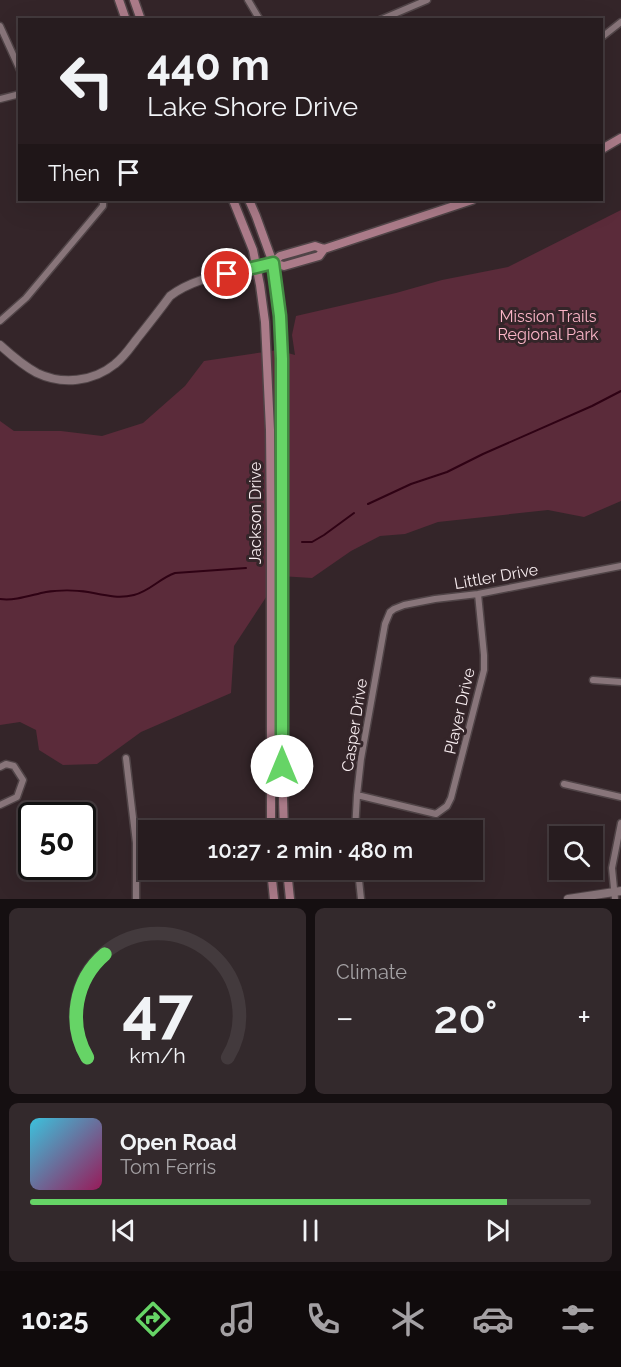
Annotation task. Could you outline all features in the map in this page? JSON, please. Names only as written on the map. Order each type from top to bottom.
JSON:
[{"type":"main road","points":[[119,0],[125,18]]},
{"type":"main road","points":[[134,0],[140,18]]},
{"type":"main road","points":[[603,148],[621,138]]},
{"type":"main road","name":"Jackson Drive","points":[[233,201],[246,230],[257,266],[265,322],[270,430],[270,820]]},
{"type":"main road","name":"Jackson Drive","points":[[249,201],[273,263],[280,316],[284,820]]},
{"type":"main road","points":[[257,266],[273,263],[280,256],[315,246],[324,249],[469,201]]},
{"type":"main road","points":[[272,880],[274,899]]},
{"type":"main road","points":[[288,880],[290,899]]},
{"type":"street","points":[[248,0],[259,18]]},
{"type":"street","points":[[385,18],[427,0]]},
{"type":"street","points":[[603,36],[621,22]]},
{"type":"street","points":[[0,26],[18,66]]},
{"type":"street","points":[[0,99],[18,94]]},
{"type":"street","points":[[0,321],[26,298],[103,206],[103,201]]},
{"type":"street","points":[[0,345],[28,368],[45,376],[64,380],[91,377],[108,369],[122,358],[170,296],[193,282],[257,266]]},
{"type":"street","name":"Littler Drive","points":[[385,624],[390,612],[404,604],[478,594],[621,566]]},
{"type":"street","name":"Player Drive","points":[[357,795],[436,814],[447,806],[484,670],[478,594]]},
{"type":"street","name":"Casper Drive","points":[[356,820],[361,759],[385,624]]},
{"type":"street","points":[[593,680],[621,682]]},
{"type":"street","points":[[126,758],[136,843],[136,899]]},
{"type":"street","points":[[0,805],[17,797],[23,780],[14,766],[6,764],[1,767]]},
{"type":"street","points":[[564,783],[621,797]]},
{"type":"street","points":[[567,899],[617,894],[612,881],[612,868],[621,823]]},
{"type":"street","points":[[359,880],[361,899]]},
{"type":"green space","name":"Mission Trails Regional Park","points":[[621,210],[621,501],[584,517],[548,510],[438,522],[405,534],[380,536],[351,551],[312,578],[280,576],[234,646],[231,693],[141,732],[97,764],[63,765],[39,750],[36,730],[20,722],[0,725],[0,421],[14,431],[61,431],[102,436],[143,423],[185,386],[204,361],[277,350],[295,355],[292,335],[296,316],[442,280],[508,267]]},
{"type":"waterway","points":[[368,504],[411,484],[447,472],[621,391]]},
{"type":"waterway","points":[[302,542],[312,542],[354,513]]},
{"type":"waterway","points":[[0,599],[61,591],[83,591],[117,597],[128,596],[145,591],[175,573],[246,568]]},
{"type":"route","points":[[227,274],[273,263],[280,316],[282,359],[282,766]]}]
